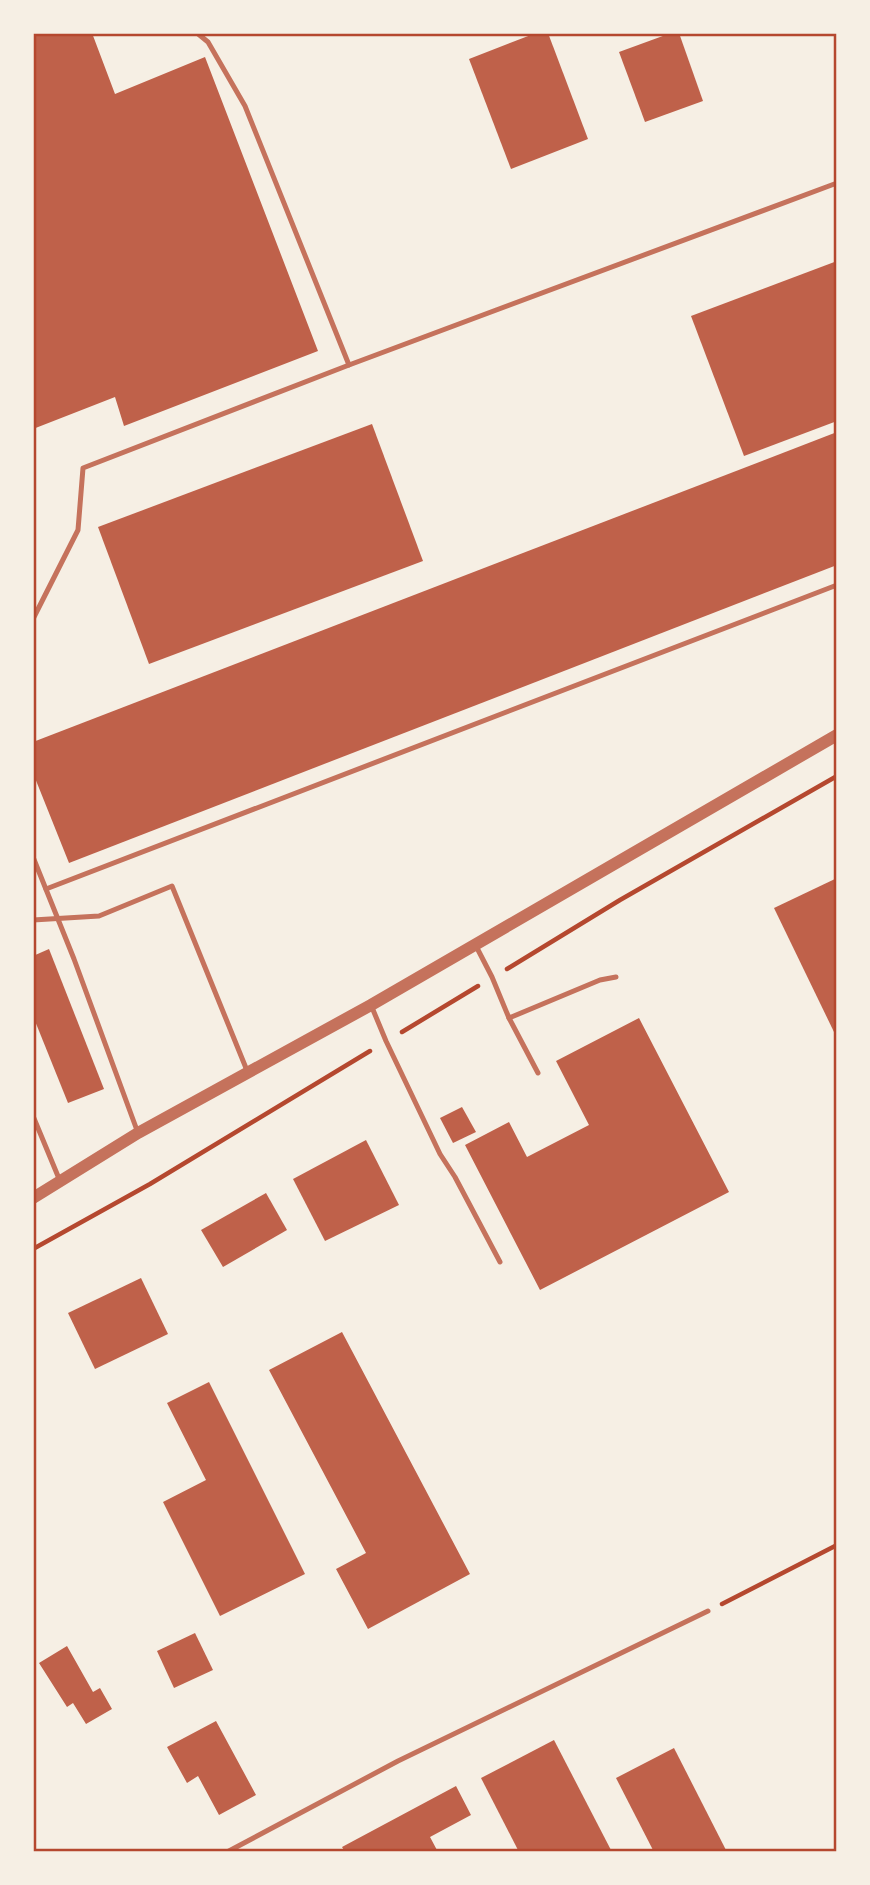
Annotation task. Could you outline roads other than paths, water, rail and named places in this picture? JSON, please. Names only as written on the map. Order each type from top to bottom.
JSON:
[{"type":"street","points":[[33,1198],[138,1133],[372,1004],[837,735]]},
{"type":"lane","points":[[197,33],[208,41],[245,106],[349,365]]},
{"type":"lane","points":[[33,620],[78,530],[83,468],[349,365],[837,183]]},
{"type":"lane","points":[[46,889],[837,585]]},
{"type":"lane","points":[[33,857],[138,1133]]},
{"type":"lane","points":[[33,919],[99,916],[172,886],[248,1073]]},
{"type":"lane","points":[[474,943],[538,1073]]},
{"type":"lane","points":[[509,1018],[600,979],[616,977]]},
{"type":"lane","points":[[372,1004],[386,1041],[440,1154],[500,1262]]},
{"type":"lane","points":[[33,1116],[60,1183]]},
{"type":"lane","points":[[227,1852],[398,1761],[708,1611]]}]
